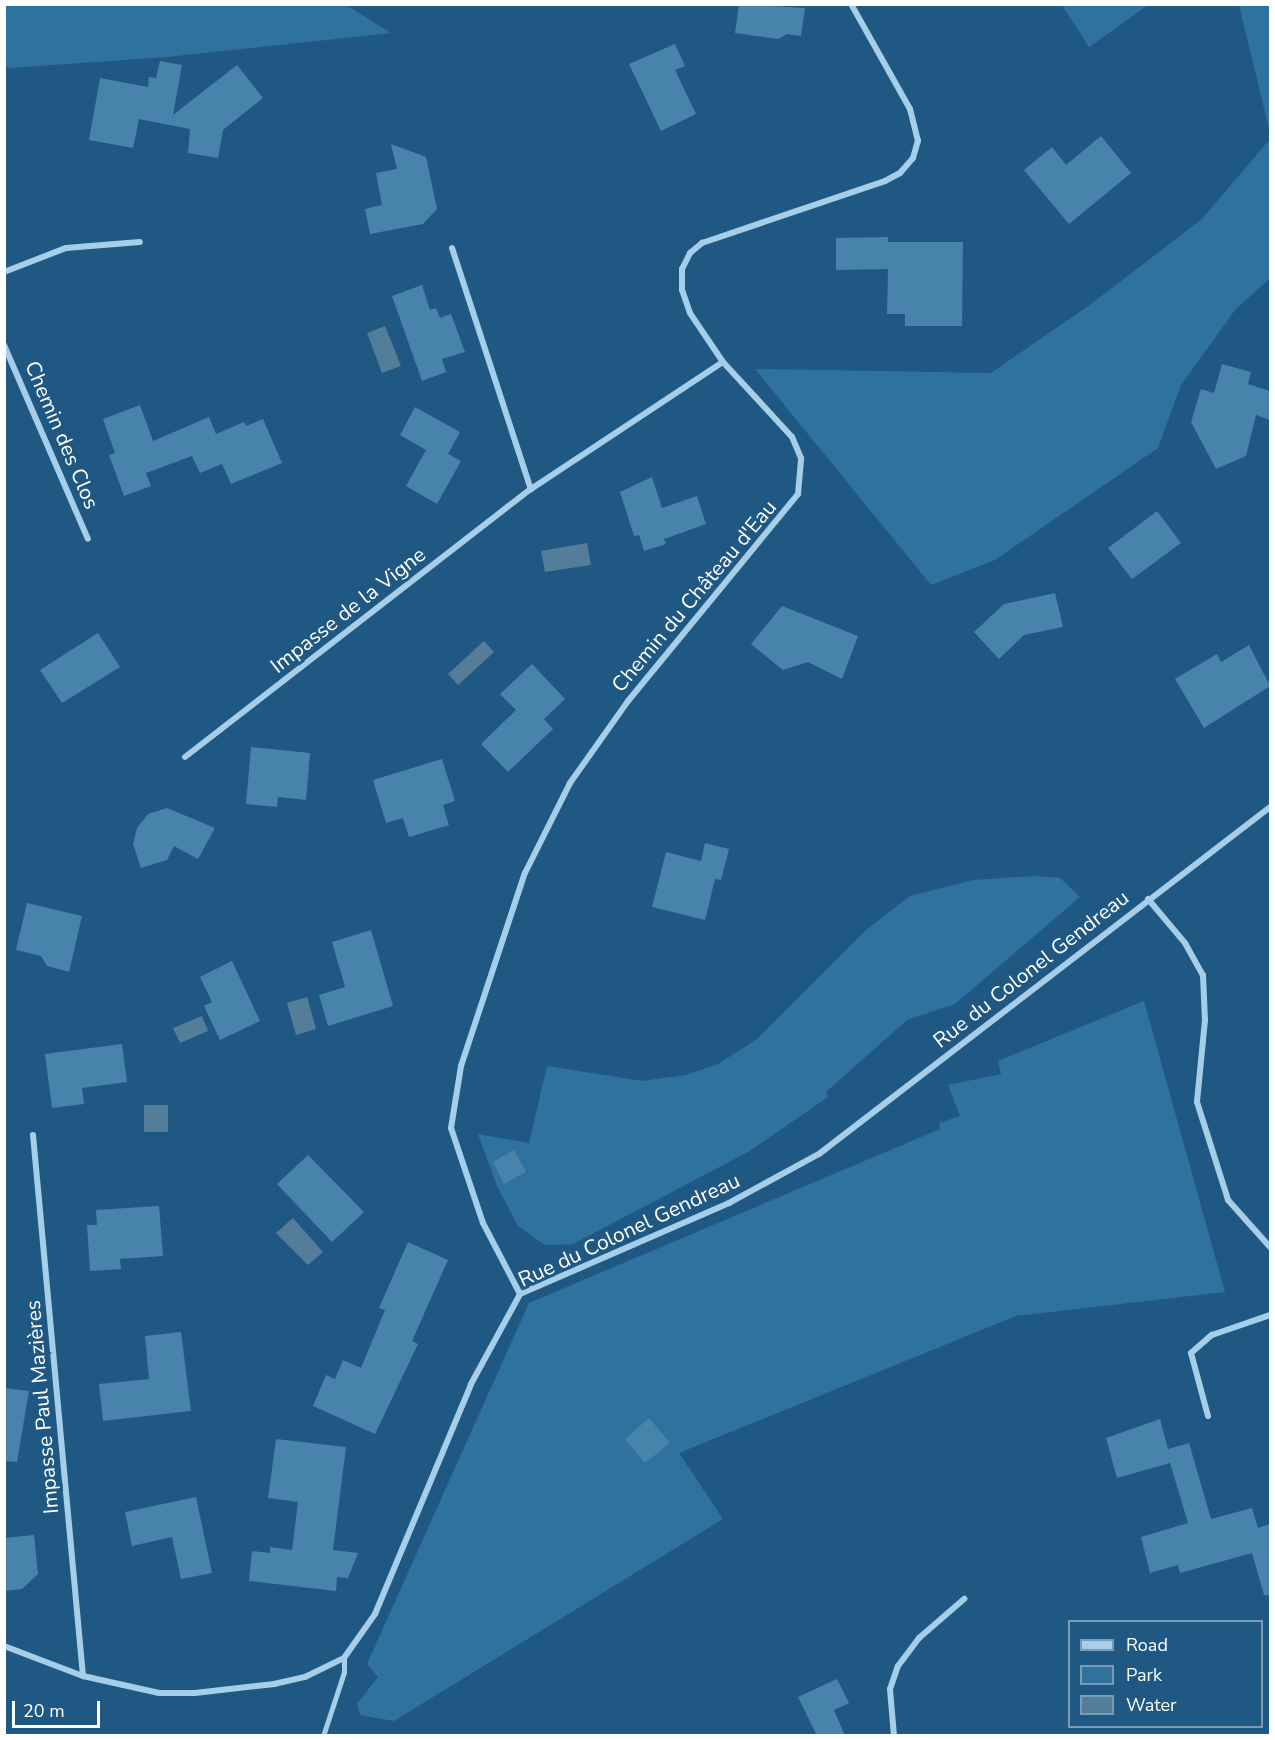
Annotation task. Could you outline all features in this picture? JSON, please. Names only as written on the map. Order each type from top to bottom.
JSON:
[{"type":"street","name":"Chemin du Château d'Eau","points":[[520,1294],[483,1223],[463,1172],[451,1128],[453,1099],[478,1011],[525,873],[546,824],[588,756],[628,701],[788,511],[798,494],[801,458],[792,437],[723,362],[690,313],[682,290],[682,268],[690,253],[702,243],[885,181],[913,159],[918,141],[910,109],[851,4]]},
{"type":"street","points":[[4,272],[66,248],[140,242]]},
{"type":"street","points":[[452,248],[531,489]]},
{"type":"street","name":"Chemin des Clos","points":[[4,345],[88,539]]},
{"type":"street","name":"Impasse de la Vigne","points":[[185,757],[531,489],[723,362]]},
{"type":"street","name":"Rue du Colonel Gendreau","points":[[4,1646],[83,1676],[137,1689],[195,1693],[274,1684],[305,1677],[344,1658],[375,1614],[471,1384],[520,1294],[729,1203],[819,1154],[1270,807]]},
{"type":"street","points":[[1148,899],[1185,943],[1203,975],[1204,1020],[1197,1102],[1228,1200],[1270,1247]]},
{"type":"street","name":"Impasse Paul Mazières","points":[[33,1136],[83,1676]]},
{"type":"street","points":[[1208,1416],[1191,1353],[1212,1335],[1270,1314]]},
{"type":"street","points":[[894,1736],[890,1689],[898,1666],[919,1638],[964,1599]]},
{"type":"street","points":[[323,1736],[344,1672],[344,1658]]},
{"type":"green space","points":[[5,4],[346,5],[391,33],[167,57],[9,68],[5,66]]},
{"type":"green space","points":[[1062,5],[1148,5],[1089,47]]},
{"type":"green space","points":[[1239,5],[1270,5],[1270,133]]},
{"type":"green space","points":[[1270,139],[1270,278],[1235,310],[1181,385],[1158,448],[995,560],[931,585],[755,369],[991,373],[1091,304],[1202,219]]},
{"type":"green space","points":[[1034,876],[1060,878],[1080,897],[955,1004],[907,1020],[826,1092],[828,1097],[748,1152],[573,1244],[545,1245],[518,1226],[497,1186],[478,1134],[529,1143],[547,1066],[642,1081],[686,1075],[718,1064],[757,1039],[866,930],[910,896],[974,880]]},
{"type":"green space","points":[[1144,1001],[1225,1292],[1016,1316],[679,1453],[723,1519],[394,1721],[360,1715],[357,1704],[378,1677],[367,1664],[529,1303],[940,1129],[939,1123],[960,1116],[948,1085],[1001,1074],[998,1061]]},
{"type":"water","points":[[385,326],[401,366],[382,373],[367,333]]},
{"type":"water","points":[[587,543],[591,565],[545,572],[541,551]]},
{"type":"water","points":[[484,641],[494,652],[458,685],[448,674]]},
{"type":"water","points":[[307,997],[316,1029],[296,1035],[287,1003]]},
{"type":"water","points":[[202,1016],[208,1031],[180,1043],[173,1028]]},
{"type":"water","points":[[144,1105],[168,1105],[168,1132],[144,1132]]},
{"type":"water","points":[[293,1218],[323,1252],[308,1265],[276,1233]]},
{"type":"building","points":[[739,4],[805,8],[801,36],[787,34],[778,39],[735,33]]},
{"type":"building","points":[[675,44],[685,66],[675,70],[696,114],[661,131],[629,64]]},
{"type":"building","points":[[160,61],[182,65],[173,115],[237,65],[263,98],[223,130],[218,158],[188,153],[190,129],[139,119],[133,148],[89,140],[100,78],[148,87],[149,77],[156,78]]},
{"type":"building","points":[[1101,136],[1131,173],[1069,224],[1024,170],[1052,147],[1066,165]]},
{"type":"building","points":[[391,144],[426,157],[437,209],[423,224],[370,234],[365,209],[382,205],[376,173],[397,169]]},
{"type":"building","points":[[888,237],[888,242],[963,242],[962,326],[905,326],[905,314],[887,314],[888,269],[836,270],[836,238]]},
{"type":"building","points":[[422,285],[430,310],[436,308],[440,318],[451,314],[465,352],[442,359],[446,372],[422,381],[392,296]]},
{"type":"building","points":[[1222,364],[1251,372],[1248,384],[1270,391],[1270,420],[1256,415],[1246,456],[1216,469],[1191,422],[1201,389],[1214,393]]},
{"type":"building","points":[[140,405],[153,441],[209,417],[216,434],[244,422],[246,426],[263,419],[282,463],[231,484],[222,464],[200,473],[192,456],[146,473],[151,486],[124,496],[109,455],[115,453],[103,419]]},
{"type":"building","points":[[415,407],[460,432],[448,454],[461,461],[437,504],[406,486],[426,450],[400,435]]},
{"type":"building","points":[[652,477],[662,508],[697,496],[706,524],[664,539],[666,544],[644,551],[639,535],[634,536],[620,492]]},
{"type":"building","points":[[1157,511],[1181,543],[1132,579],[1108,548]]},
{"type":"building","points":[[1055,593],[1063,627],[1024,635],[999,659],[974,632],[1004,604]]},
{"type":"building","points":[[782,606],[858,636],[842,679],[808,662],[783,670],[751,644]]},
{"type":"building","points":[[98,633],[120,667],[62,703],[40,670]]},
{"type":"building","points":[[1249,645],[1270,686],[1204,728],[1175,679],[1217,654],[1221,662]]},
{"type":"building","points":[[532,664],[565,699],[544,719],[553,729],[508,772],[481,744],[516,710],[500,694]]},
{"type":"building","points":[[251,747],[310,753],[306,800],[278,797],[277,807],[246,804]]},
{"type":"building","points":[[442,759],[455,801],[443,805],[449,825],[409,837],[403,818],[386,823],[373,780]]},
{"type":"building","points":[[167,808],[215,828],[198,859],[174,846],[167,860],[141,868],[133,844],[137,828],[148,814]]},
{"type":"building","points":[[705,843],[729,849],[721,880],[715,879],[705,920],[652,907],[666,852],[701,861]]},
{"type":"building","points":[[27,903],[82,916],[69,972],[47,966],[41,956],[16,950]]},
{"type":"building","points":[[371,930],[393,1006],[328,1026],[319,995],[345,987],[332,942]]},
{"type":"building","points":[[232,961],[260,1021],[220,1040],[204,1006],[212,1002],[200,977]]},
{"type":"building","points":[[122,1044],[127,1082],[82,1088],[84,1104],[52,1108],[45,1054]]},
{"type":"building","points":[[514,1150],[526,1172],[504,1184],[493,1162]]},
{"type":"building","points":[[308,1155],[364,1212],[332,1242],[277,1184]]},
{"type":"building","points":[[159,1206],[163,1256],[120,1259],[121,1269],[90,1271],[87,1225],[97,1225],[96,1210]]},
{"type":"building","points":[[408,1242],[448,1260],[412,1341],[418,1344],[375,1434],[313,1406],[326,1375],[335,1379],[343,1360],[361,1368],[385,1310],[379,1308]]},
{"type":"building","points":[[181,1332],[191,1411],[103,1421],[99,1384],[149,1379],[145,1336]]},
{"type":"building","points":[[4,1388],[29,1391],[17,1462],[4,1461]]},
{"type":"building","points":[[649,1418],[670,1443],[645,1463],[625,1439]]},
{"type":"building","points":[[1160,1419],[1168,1449],[1189,1443],[1211,1519],[1252,1508],[1258,1528],[1270,1524],[1270,1595],[1264,1595],[1252,1553],[1180,1573],[1178,1565],[1150,1573],[1141,1537],[1188,1523],[1170,1463],[1117,1478],[1106,1438]]},
{"type":"building","points":[[276,1439],[346,1447],[333,1550],[358,1553],[348,1578],[337,1577],[336,1591],[249,1581],[252,1551],[270,1553],[270,1547],[292,1550],[298,1502],[268,1498]]},
{"type":"building","points":[[196,1497],[212,1573],[181,1579],[172,1537],[132,1546],[125,1512]]},
{"type":"building","points":[[34,1535],[38,1574],[22,1589],[4,1591],[4,1538]]},
{"type":"building","points":[[837,1679],[849,1703],[834,1710],[845,1736],[817,1736],[798,1697]]}]
